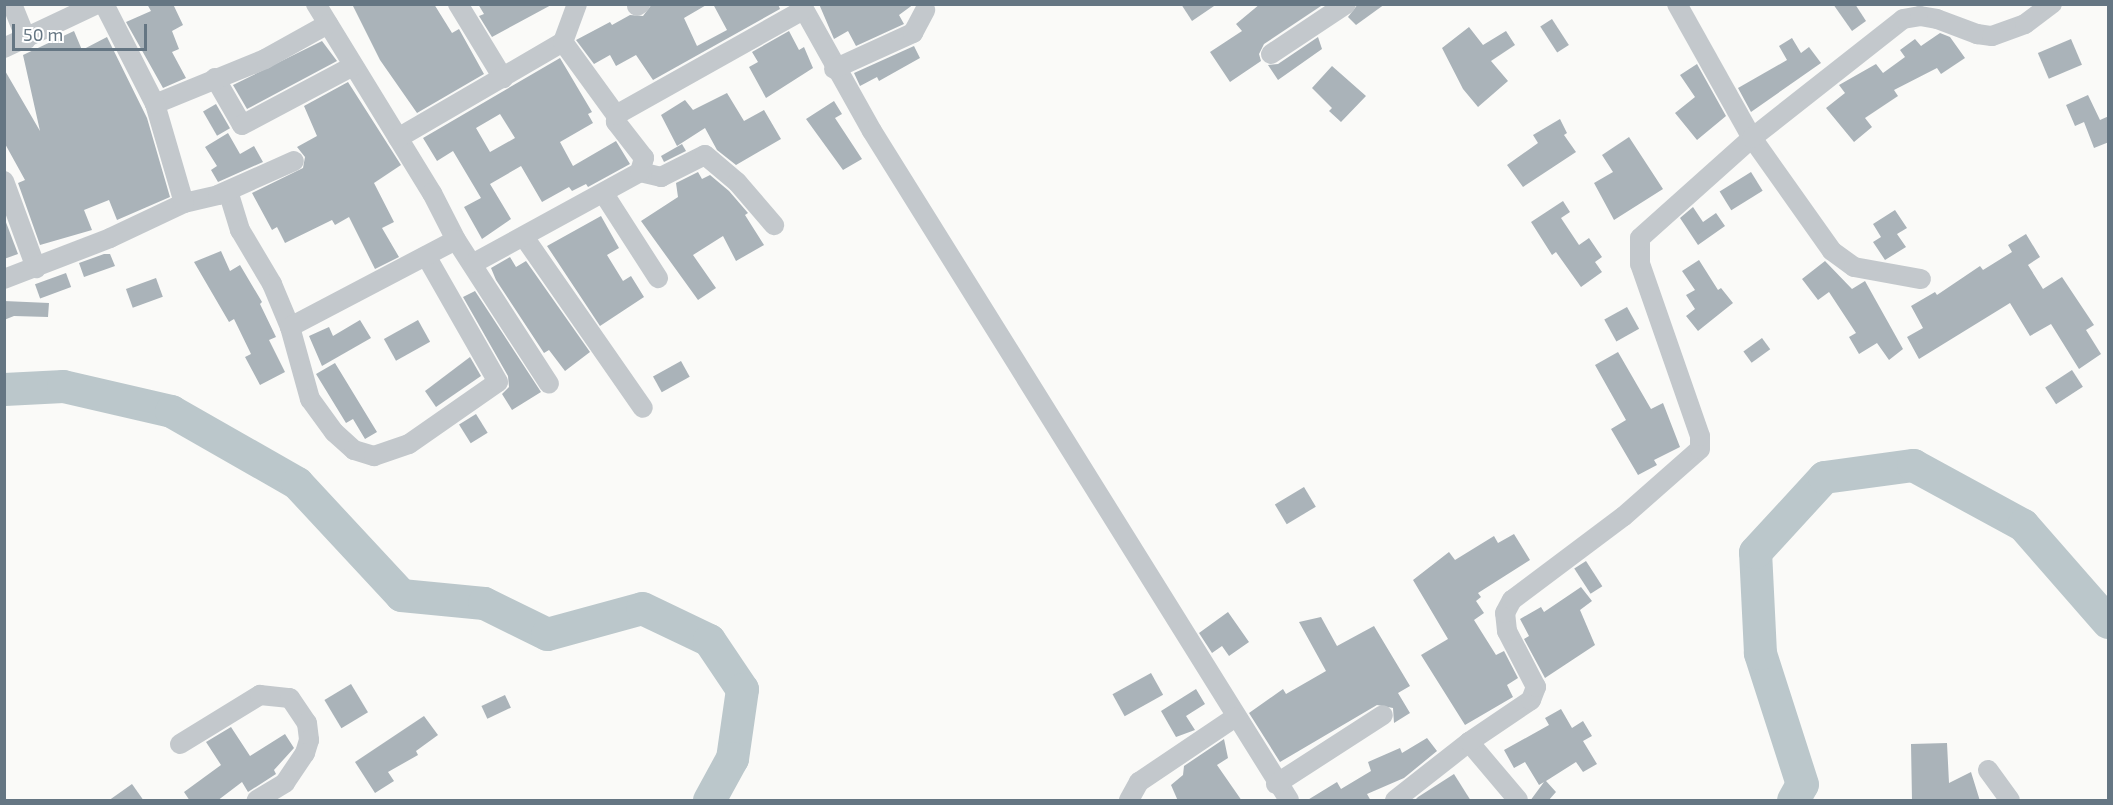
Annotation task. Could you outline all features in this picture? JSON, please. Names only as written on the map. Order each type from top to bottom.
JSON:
[{"type":"street","points":[[12,4],[26,39]]},
{"type":"street","points":[[4,48],[97,4]]},
{"type":"street","points":[[104,4],[155,104],[184,203]]},
{"type":"street","points":[[316,4],[398,138],[456,240],[474,263],[549,384]]},
{"type":"street","points":[[458,4],[503,78]]},
{"type":"street","points":[[398,138],[563,42],[578,4]]},
{"type":"street","points":[[1270,54],[1346,4]]},
{"type":"street","points":[[1677,4],[1752,138],[1832,251],[1854,267],[1921,279]]},
{"type":"street","points":[[1395,801],[1534,694],[1536,687],[1510,644],[1507,606],[1624,516],[1700,449],[1700,436],[1638,250],[1640,238],[1660,216],[1752,138],[1903,19],[1920,16],[1937,19],[1977,34],[1992,36],[2025,24],[2052,4]]},
{"type":"street","points":[[616,115],[802,7],[834,69],[1234,718],[1288,801]]},
{"type":"street","points":[[834,69],[913,33],[925,10]]},
{"type":"street","points":[[155,104],[265,59],[328,24]]},
{"type":"street","points":[[474,263],[604,194],[640,172],[644,158],[616,122],[616,115],[563,42]]},
{"type":"street","points":[[215,78],[242,125],[353,66]]},
{"type":"street","points":[[640,172],[661,177],[705,155],[737,182],[774,225]]},
{"type":"street","points":[[4,279],[36,268],[184,203],[202,201],[228,191],[294,161]]},
{"type":"street","points":[[4,181],[36,268]]},
{"type":"street","points":[[228,191],[240,230],[272,284],[290,327],[310,399],[334,432],[354,450],[374,456],[409,444],[498,381],[426,256]]},
{"type":"street","points":[[604,194],[658,278]]},
{"type":"street","points":[[524,237],[643,408]]},
{"type":"street","points":[[290,327],[456,240]]},
{"type":"street","points":[[180,744],[260,695],[290,698],[307,723],[307,746],[285,783],[257,801]]},
{"type":"street","points":[[1276,784],[1383,715]]},
{"type":"street","points":[[1129,801],[1147,776],[1234,718]]},
{"type":"street","points":[[1469,742],[1518,801]]},
{"type":"street","points":[[1988,770],[2010,801]]},
{"type":"building","points":[[147,4],[173,4],[183,25],[172,31],[179,49],[172,52],[186,78],[163,88],[126,22],[151,11]]},
{"type":"building","points":[[352,4],[434,4],[452,33],[459,29],[484,74],[417,113],[380,60]]},
{"type":"building","points":[[478,4],[553,4],[492,37],[479,16],[484,14]]},
{"type":"building","points":[[652,4],[708,4],[684,18],[697,46],[727,30],[713,4],[778,4],[780,9],[653,80],[636,55],[616,66],[610,55],[594,64],[576,40],[610,22],[612,25],[630,15],[643,16]]},
{"type":"building","points":[[819,4],[914,4],[899,15],[904,24],[856,46],[848,31],[834,39]]},
{"type":"building","points":[[1181,4],[1217,4],[1192,21]]},
{"type":"building","points":[[1260,4],[1324,4],[1264,44],[1259,54],[1261,61],[1230,82],[1210,52],[1242,31],[1236,24]]},
{"type":"building","points":[[1358,4],[1385,4],[1356,25],[1348,17]]},
{"type":"building","points":[[1833,4],[1855,4],[1866,21],[1852,31]]},
{"type":"building","points":[[1552,19],[1569,45],[1557,53],[1540,27]]},
{"type":"building","points":[[1469,27],[1483,45],[1506,31],[1515,45],[1491,61],[1508,81],[1478,107],[1463,89],[1442,48]]},
{"type":"building","points":[[74,31],[82,50],[107,37],[147,118],[170,197],[117,220],[109,200],[84,210],[92,230],[40,245],[18,183],[25,180],[4,142],[4,69],[40,131],[23,55]]},
{"type":"building","points":[[789,31],[799,50],[804,47],[813,68],[766,98],[749,67],[758,62],[752,52]]},
{"type":"building","points":[[1940,33],[1950,37],[1965,58],[1941,74],[1937,68],[1894,90],[1898,96],[1865,118],[1872,127],[1854,142],[1826,108],[1845,93],[1839,85],[1876,64],[1883,73],[1905,57],[1900,50],[1915,39],[1921,46]]},
{"type":"building","points":[[1318,37],[1322,49],[1278,80],[1268,65],[1278,64]]},
{"type":"building","points":[[1792,38],[1801,53],[1809,47],[1821,63],[1751,112],[1738,88],[1787,60],[1779,46]]},
{"type":"building","points":[[2071,39],[2082,65],[2049,79],[2038,53]]},
{"type":"building","points":[[322,41],[337,61],[247,109],[233,85]]},
{"type":"building","points":[[914,46],[920,58],[879,81],[877,77],[860,86],[854,73]]},
{"type":"building","points":[[560,58],[592,112],[588,114],[593,123],[560,142],[573,166],[616,141],[630,164],[588,187],[586,184],[572,191],[569,187],[542,202],[521,166],[490,184],[511,219],[482,239],[464,207],[481,198],[453,151],[437,161],[423,138]],"holes":[[[500,114],[515,138],[490,152],[476,128]]]},
{"type":"building","points":[[1697,64],[1726,116],[1697,140],[1675,113],[1695,97],[1680,75]]},
{"type":"building","points":[[1332,66],[1366,96],[1341,122],[1329,111],[1332,108],[1312,88]]},
{"type":"building","points":[[348,82],[401,165],[374,183],[394,222],[382,228],[399,257],[375,269],[349,217],[335,225],[332,220],[285,243],[277,227],[272,230],[252,193],[303,168],[305,157],[297,147],[317,136],[304,106]]},
{"type":"building","points":[[727,93],[744,121],[764,110],[781,139],[736,165],[717,150],[705,128],[677,146],[661,115],[685,100],[693,110]]},
{"type":"building","points":[[2088,95],[2100,120],[2109,116],[2109,142],[2094,148],[2084,122],[2075,126],[2066,105]]},
{"type":"building","points":[[834,101],[842,114],[835,118],[862,159],[843,170],[806,119]]},
{"type":"building","points":[[216,104],[230,128],[217,136],[203,112]]},
{"type":"building","points":[[1560,119],[1567,133],[1564,135],[1576,152],[1523,187],[1507,165],[1538,143],[1533,135]]},
{"type":"building","points":[[228,133],[240,154],[254,146],[263,162],[218,182],[211,170],[217,166],[205,147]]},
{"type":"building","points":[[1629,137],[1663,189],[1614,220],[1594,183],[1613,172],[1602,155]]},
{"type":"building","points":[[682,144],[686,151],[664,162],[661,156]]},
{"type":"building","points":[[698,172],[702,179],[710,175],[729,191],[748,213],[745,215],[764,245],[736,261],[723,236],[693,255],[716,288],[698,300],[641,221],[678,197],[676,183]]},
{"type":"building","points":[[1751,172],[1763,191],[1731,210],[1720,192]]},
{"type":"building","points":[[1563,201],[1570,212],[1561,218],[1579,245],[1589,238],[1602,257],[1595,262],[1602,272],[1581,287],[1556,252],[1552,255],[1531,222]]},
{"type":"building","points":[[1693,207],[1703,222],[1716,213],[1725,226],[1698,245],[1680,218]]},
{"type":"building","points":[[1895,210],[1907,228],[1897,234],[1906,247],[1885,260],[1873,242],[1881,237],[1873,224]]},
{"type":"building","points":[[601,216],[619,248],[607,255],[623,281],[631,276],[644,297],[600,326],[547,246]]},
{"type":"building","points":[[4,217],[18,254],[4,259]]},
{"type":"building","points":[[2026,234],[2040,257],[2028,265],[2043,289],[2062,277],[2094,325],[2086,330],[2101,354],[2079,369],[2051,324],[2030,336],[2010,303],[1919,359],[1907,337],[1923,328],[1911,306],[1935,292],[1937,295],[1980,266],[1983,270],[2012,252],[2008,245]]},
{"type":"building","points":[[221,251],[230,271],[240,265],[262,302],[260,304],[276,337],[269,340],[285,372],[260,385],[245,357],[251,354],[234,319],[229,322],[194,262]]},
{"type":"building","points":[[110,254],[115,266],[84,277],[79,263]]},
{"type":"building","points":[[510,257],[516,267],[526,261],[590,352],[565,371],[549,350],[544,353],[496,280],[491,268]]},
{"type":"building","points":[[1699,260],[1718,290],[1721,288],[1733,303],[1698,331],[1686,316],[1695,309],[1686,295],[1695,290],[1682,271]]},
{"type":"building","points":[[1825,261],[1852,289],[1865,281],[1903,349],[1889,360],[1877,343],[1859,354],[1849,337],[1856,333],[1829,292],[1818,300],[1802,279]]},
{"type":"building","points":[[66,273],[71,287],[40,298],[35,284]]},
{"type":"building","points":[[156,278],[163,297],[133,308],[126,289]]},
{"type":"building","points":[[475,291],[541,392],[512,410],[502,394],[509,387],[508,376],[463,297]]},
{"type":"building","points":[[4,301],[49,303],[48,317],[14,316],[4,320]]},
{"type":"building","points":[[1627,307],[1639,329],[1616,341],[1604,320]]},
{"type":"building","points":[[360,320],[371,338],[322,366],[309,336],[329,327],[333,336]]},
{"type":"building","points":[[418,320],[430,342],[396,361],[384,339]]},
{"type":"building","points":[[1762,338],[1770,349],[1752,363],[1743,352]]},
{"type":"building","points":[[1618,352],[1651,409],[1663,403],[1680,447],[1654,460],[1657,465],[1638,475],[1611,429],[1626,420],[1595,365]]},
{"type":"building","points":[[470,357],[481,376],[436,407],[425,391]]},
{"type":"building","points":[[681,361],[690,377],[662,392],[653,377]]},
{"type":"building","points":[[335,363],[377,432],[365,439],[353,419],[346,423],[316,374]]},
{"type":"building","points":[[2072,370],[2083,387],[2056,404],[2045,387]]},
{"type":"building","points":[[476,414],[488,433],[471,443],[459,425]]},
{"type":"building","points":[[1304,487],[1316,507],[1287,524],[1275,505]]},
{"type":"building","points":[[1514,534],[1530,560],[1478,593],[1481,597],[1476,601],[1484,613],[1474,620],[1496,655],[1504,651],[1518,678],[1507,685],[1513,697],[1465,725],[1421,655],[1448,639],[1413,580],[1449,552],[1455,560],[1494,536],[1498,543]]},
{"type":"building","points":[[1586,561],[1602,586],[1591,594],[1574,569]]},
{"type":"building","points":[[1581,587],[1592,601],[1580,610],[1595,645],[1545,678],[1524,639],[1529,636],[1520,619],[1541,607],[1544,612]]},
{"type":"building","points":[[1228,612],[1249,642],[1229,656],[1222,646],[1212,653],[1199,633]]},
{"type":"building","points":[[1321,617],[1337,646],[1374,626],[1410,686],[1398,693],[1410,713],[1394,723],[1393,708],[1377,705],[1280,762],[1249,713],[1283,689],[1286,694],[1326,671],[1299,622]]},
{"type":"building","points":[[1151,673],[1163,695],[1125,716],[1113,694]]},
{"type":"building","points":[[351,684],[368,712],[341,728],[324,700]]},
{"type":"building","points":[[1196,689],[1205,704],[1186,716],[1195,730],[1176,737],[1161,711]]},
{"type":"building","points":[[505,695],[511,708],[487,719],[481,706]]},
{"type":"building","points":[[1561,709],[1572,728],[1583,721],[1592,736],[1583,741],[1597,764],[1583,772],[1576,762],[1546,781],[1556,792],[1548,801],[1530,801],[1544,782],[1539,785],[1525,762],[1514,768],[1504,750],[1549,725],[1545,718]]},
{"type":"building","points":[[424,716],[438,735],[416,751],[418,755],[388,772],[394,781],[375,793],[355,762]]},
{"type":"building","points":[[231,727],[250,756],[285,734],[294,748],[274,770],[276,774],[248,792],[242,782],[217,801],[190,801],[184,792],[221,765],[206,742]]},
{"type":"building","points":[[1427,738],[1437,751],[1404,778],[1367,794],[1371,801],[1306,801],[1337,782],[1341,789],[1371,771],[1368,762],[1400,748],[1402,753]]},
{"type":"building","points":[[1224,739],[1228,758],[1217,765],[1242,801],[1178,801],[1171,785],[1183,775],[1184,766]]},
{"type":"building","points":[[1947,743],[1949,783],[1971,772],[1980,801],[1912,801],[1911,744]]},
{"type":"building","points":[[1454,774],[1471,801],[1414,801],[1418,797]]},
{"type":"building","points":[[132,784],[144,801],[108,801]]},
{"type":"waterway","points":[[4,389],[63,386],[171,411],[297,483],[401,595],[484,603],[547,634],[642,608],[709,640],[742,689],[732,758],[709,800]]},
{"type":"waterway","points":[[1793,800],[1802,784],[1760,653],[1755,552],[1824,477],[1913,465],[2023,525],[2108,622]]}]
